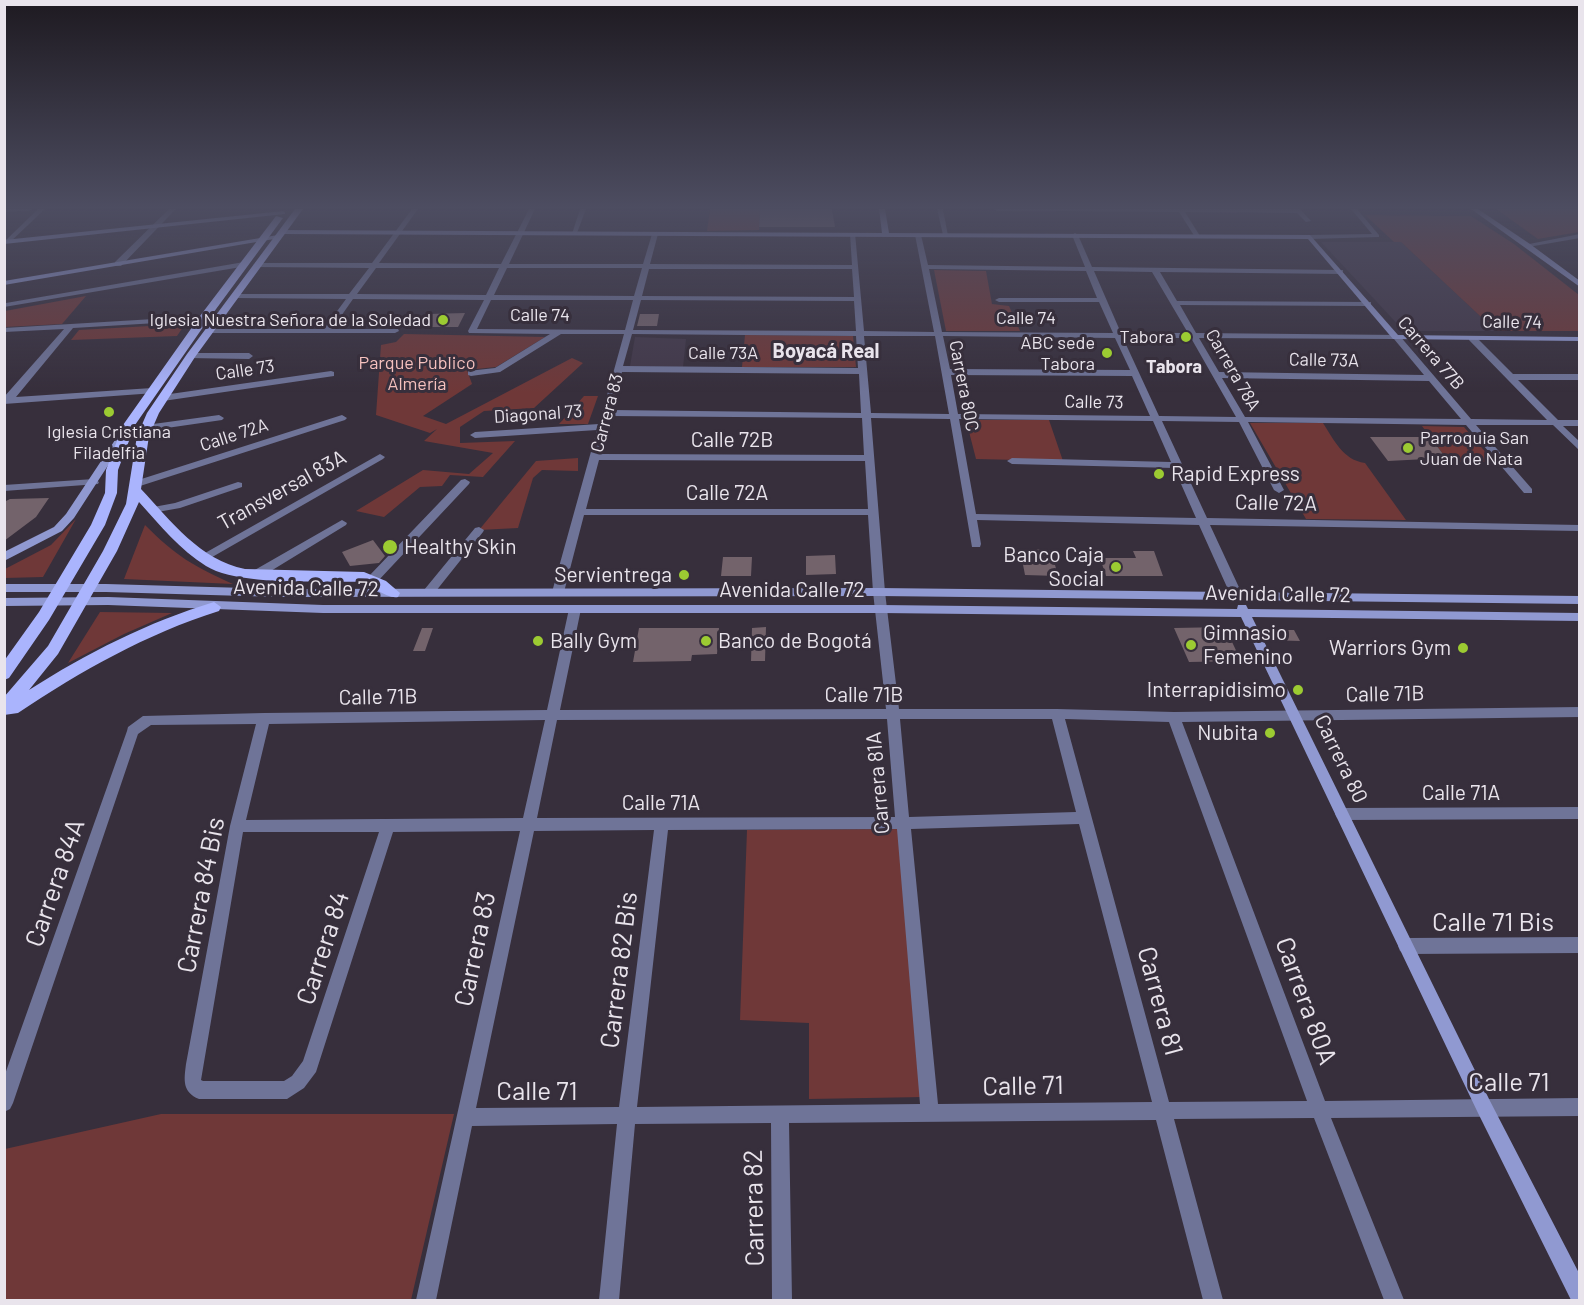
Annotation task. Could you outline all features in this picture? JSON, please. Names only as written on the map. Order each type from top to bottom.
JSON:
[{"type":"main road","points":[[4,674],[53,601],[106,505],[111,493],[112,470],[129,425],[240,270]]},
{"type":"main road","points":[[4,709],[53,650],[126,519],[136,488],[146,428],[163,398],[254,270]]},
{"type":"main road","points":[[136,488],[155,514],[203,557],[225,570],[257,574],[372,579],[393,593]]},
{"type":"main road","points":[[4,714],[63,675],[128,640],[177,618],[214,607]]},
{"type":"street","points":[[4,283],[83,270]]},
{"type":"street","points":[[6,305],[210,270]]},
{"type":"street","points":[[326,331],[371,270]]},
{"type":"street","points":[[487,297],[500,270]]},
{"type":"street","name":"Carrera 83","points":[[558,592],[645,270]]},
{"type":"street","name":"Carrera 81A","points":[[856,270],[879,592],[893,715],[930,1113]]},
{"type":"street","name":"Carrera 80C","points":[[925,270],[946,372],[976,544]]},
{"type":"street","name":"Carrera 80","points":[[1089,270],[1245,613],[1484,1107],[1580,1297]]},
{"type":"street","points":[[1152,270],[1340,272]]},
{"type":"street","name":"Carrera 78A","points":[[1155,270],[1242,419],[1279,489]]},
{"type":"street","points":[[1560,270],[1580,285]]},
{"type":"street","name":"Carrera 77B","points":[[1340,272],[1528,491]]},
{"type":"street","points":[[235,296],[858,299]]},
{"type":"street","name":"Calle 74","points":[[487,297],[472,331],[1580,339]]},
{"type":"street","points":[[999,300],[1102,300]]},
{"type":"street","points":[[1175,303],[1368,304]]},
{"type":"street","points":[[4,330],[204,318]]},
{"type":"street","points":[[6,401],[71,326]]},
{"type":"street","points":[[209,331],[396,331]]},
{"type":"street","points":[[471,373],[497,370],[561,331]]},
{"type":"street","points":[[1472,338],[1580,448]]},
{"type":"street","points":[[191,356],[249,356]]},
{"type":"street","name":"Calle 73A","points":[[619,369],[863,371]]},
{"type":"street","points":[[946,372],[1135,373]]},
{"type":"street","name":"Calle 73","points":[[163,398],[331,374]]},
{"type":"street","name":"Calle 73A","points":[[1217,375],[1431,378]]},
{"type":"street","points":[[1510,377],[1580,378]]},
{"type":"street","points":[[6,401],[152,391]]},
{"type":"street","name":"Calle 73","points":[[607,413],[1580,423]]},
{"type":"street","points":[[146,428],[219,418]]},
{"type":"street","name":"Calle 72A","points":[[136,488],[342,418]]},
{"type":"street","points":[[4,557],[58,529],[94,482],[129,425]]},
{"type":"street","name":"Diagonal 73","points":[[475,435],[603,427]]},
{"type":"street","name":"Transversal 83A","points":[[203,557],[380,458]]},
{"type":"street","name":"Calle 72B","points":[[595,458],[870,458]]},
{"type":"street","points":[[1012,461],[1177,465]]},
{"type":"street","points":[[4,488],[94,482]]},
{"type":"street","points":[[372,579],[465,482]]},
{"type":"street","points":[[155,514],[238,485]]},
{"type":"street","name":"Calle 72A","points":[[580,512],[874,512]]},
{"type":"street","name":"Calle 72A","points":[[971,517],[1580,528]]},
{"type":"street","points":[[257,574],[342,523]]},
{"type":"street","points":[[428,593],[479,530]]},
{"type":"street","name":"Avenida Calle 72","points":[[4,588],[61,587],[86,594],[214,607],[881,609],[1580,617]]},
{"type":"street","name":"Avenida Calle 72","points":[[4,602],[53,601],[86,594],[558,592],[879,592],[1580,600]]},
{"type":"street","name":"Carrera 83","points":[[426,1300],[575,609]]},
{"type":"street","name":"Calle 71B","points":[[148,720],[553,715],[1057,714],[1174,717],[1580,712]]},
{"type":"street","name":"Carrera 81","points":[[1057,714],[1213,1300]]},
{"type":"street","name":"Carrera 80A","points":[[1174,717],[1319,1109],[1394,1300]]},
{"type":"street","name":"Carrera 84 Bis","points":[[192,1083],[237,826],[264,718]]},
{"type":"street","name":"Carrera 84A","points":[[4,1103],[133,731],[148,720]]},
{"type":"street","name":"Calle 71A","points":[[1342,814],[1580,813]]},
{"type":"street","name":"Calle 71A","points":[[237,826],[903,823],[1085,818]]},
{"type":"street","name":"Carrera 82 Bis","points":[[609,1300],[627,1115],[662,824]]},
{"type":"street","name":"Carrera 84","points":[[192,1083],[199,1089],[287,1090],[298,1082],[310,1066],[388,825]]},
{"type":"street","name":"Calle 71 Bis","points":[[1406,946],[1580,945]]},
{"type":"street","name":"Calle 71","points":[[467,1117],[1580,1107]]},
{"type":"street","name":"Carrera 82","points":[[780,1114],[782,1300]]},
{"type":"shaded area","points":[[1347,270],[1431,270],[1496,331],[1404,331]]},
{"type":"shaded area","points":[[635,337],[686,339],[683,367],[630,366]]},
{"type":"green space","points":[[934,270],[986,271],[992,304],[1009,306],[1020,331],[946,331]]},
{"type":"green space","points":[[1431,270],[1547,270],[1579,295],[1579,331],[1496,331]]},
{"type":"green space","points":[[86,296],[62,324],[5,327],[5,311]]},
{"type":"green space","points":[[185,324],[177,336],[71,340],[79,330]]},
{"type":"green space","name":"Parque Publico Almería","points":[[404,334],[545,337],[496,367],[467,370],[472,384],[423,416],[446,424],[572,358],[583,363],[534,408],[484,411],[460,427],[460,443],[515,441],[483,477],[450,475],[442,486],[420,487],[384,517],[356,511],[423,470],[469,474],[493,453],[424,441],[437,429],[430,433],[376,415],[381,345],[396,342]]},
{"type":"green space","points":[[745,335],[853,336],[856,367],[742,367]]},
{"type":"green space","points":[[584,396],[598,396],[588,424],[559,424]]},
{"type":"green space","points":[[966,420],[1049,420],[1063,461],[976,459]]},
{"type":"green space","points":[[1250,423],[1323,423],[1345,454],[1365,463],[1406,520],[1306,519]]},
{"type":"green space","points":[[1422,426],[1464,427],[1494,462],[1449,462]]},
{"type":"green space","points":[[578,458],[578,471],[542,470],[533,478],[518,528],[479,530],[536,461]]},
{"type":"green space","points":[[76,519],[43,577],[5,578],[5,569],[51,545]]},
{"type":"green space","points":[[145,525],[166,545],[186,559],[233,584],[124,579]]},
{"type":"green space","points":[[100,612],[172,613],[124,634],[68,663]]},
{"type":"green space","points":[[898,829],[924,1097],[809,1099],[809,1023],[740,1020],[747,830]]},
{"type":"green space","points":[[161,1114],[454,1114],[411,1300],[5,1300],[5,1149]]},
{"type":"building","name":"Iglesia Nuestra Señora de la Soledad","points":[[465,313],[458,327],[421,327],[429,314]]},
{"type":"building","points":[[640,314],[659,314],[657,326],[637,326]]},
{"type":"building","name":"Parroquia San Juan de Nata","points":[[1370,437],[1430,437],[1446,458],[1388,461]]},
{"type":"building","points":[[49,498],[36,517],[4,541],[4,502],[10,499]]},
{"type":"building","points":[[373,540],[385,556],[379,563],[350,566],[342,552]]},
{"type":"building","points":[[1020,549],[1051,550],[1058,576],[1025,575]]},
{"type":"building","points":[[1133,551],[1154,551],[1163,576],[1106,576],[1100,558],[1136,558]]},
{"type":"building","points":[[835,555],[836,574],[806,575],[806,556]]},
{"type":"building","points":[[723,557],[752,557],[751,576],[721,576]]},
{"type":"building","points":[[766,627],[765,661],[751,661],[752,628]]},
{"type":"building","points":[[1225,627],[1241,661],[1189,662],[1174,628]]},
{"type":"building","points":[[422,628],[433,628],[425,651],[413,651]]},
{"type":"building","points":[[639,628],[719,628],[717,654],[692,655],[691,661],[633,662]]},
{"type":"building","points":[[1261,630],[1294,630],[1300,641],[1266,640]]},
{"type":"place","name":"Iglesia Nuestra Señora de la Soledad","points":[[443,320]]},
{"type":"place","name":"Tabora","points":[[1186,337]]},
{"type":"place","name":"ABC sede Tabora","points":[[1107,353]]},
{"type":"place","name":"Iglesia Cristiana Filadelfia","points":[[109,412]]},
{"type":"place","name":"Parroquia San Juan de Nata","points":[[1408,448]]},
{"type":"place","name":"Rapid Express","points":[[1159,474]]},
{"type":"place","name":"Healthy Skin","points":[[390,547]]},
{"type":"place","name":"Banco Caja Social","points":[[1116,567]]},
{"type":"place","name":"Servientrega","points":[[684,575]]},
{"type":"place","name":"Bally Gym","points":[[538,641]]},
{"type":"place","name":"Banco de Bogotá","points":[[706,641]]},
{"type":"place","name":"Gimnasio Femenino","points":[[1191,645]]},
{"type":"place","name":"Warriors Gym","points":[[1463,648]]},
{"type":"place","name":"Interrapidisimo","points":[[1298,690]]},
{"type":"place","name":"Nubita","points":[[1270,733]]},
{"type":"district","name":"Boyacá Real","points":[[826,351]]},
{"type":"district","name":"Tabora","points":[[1174,367]]}]
